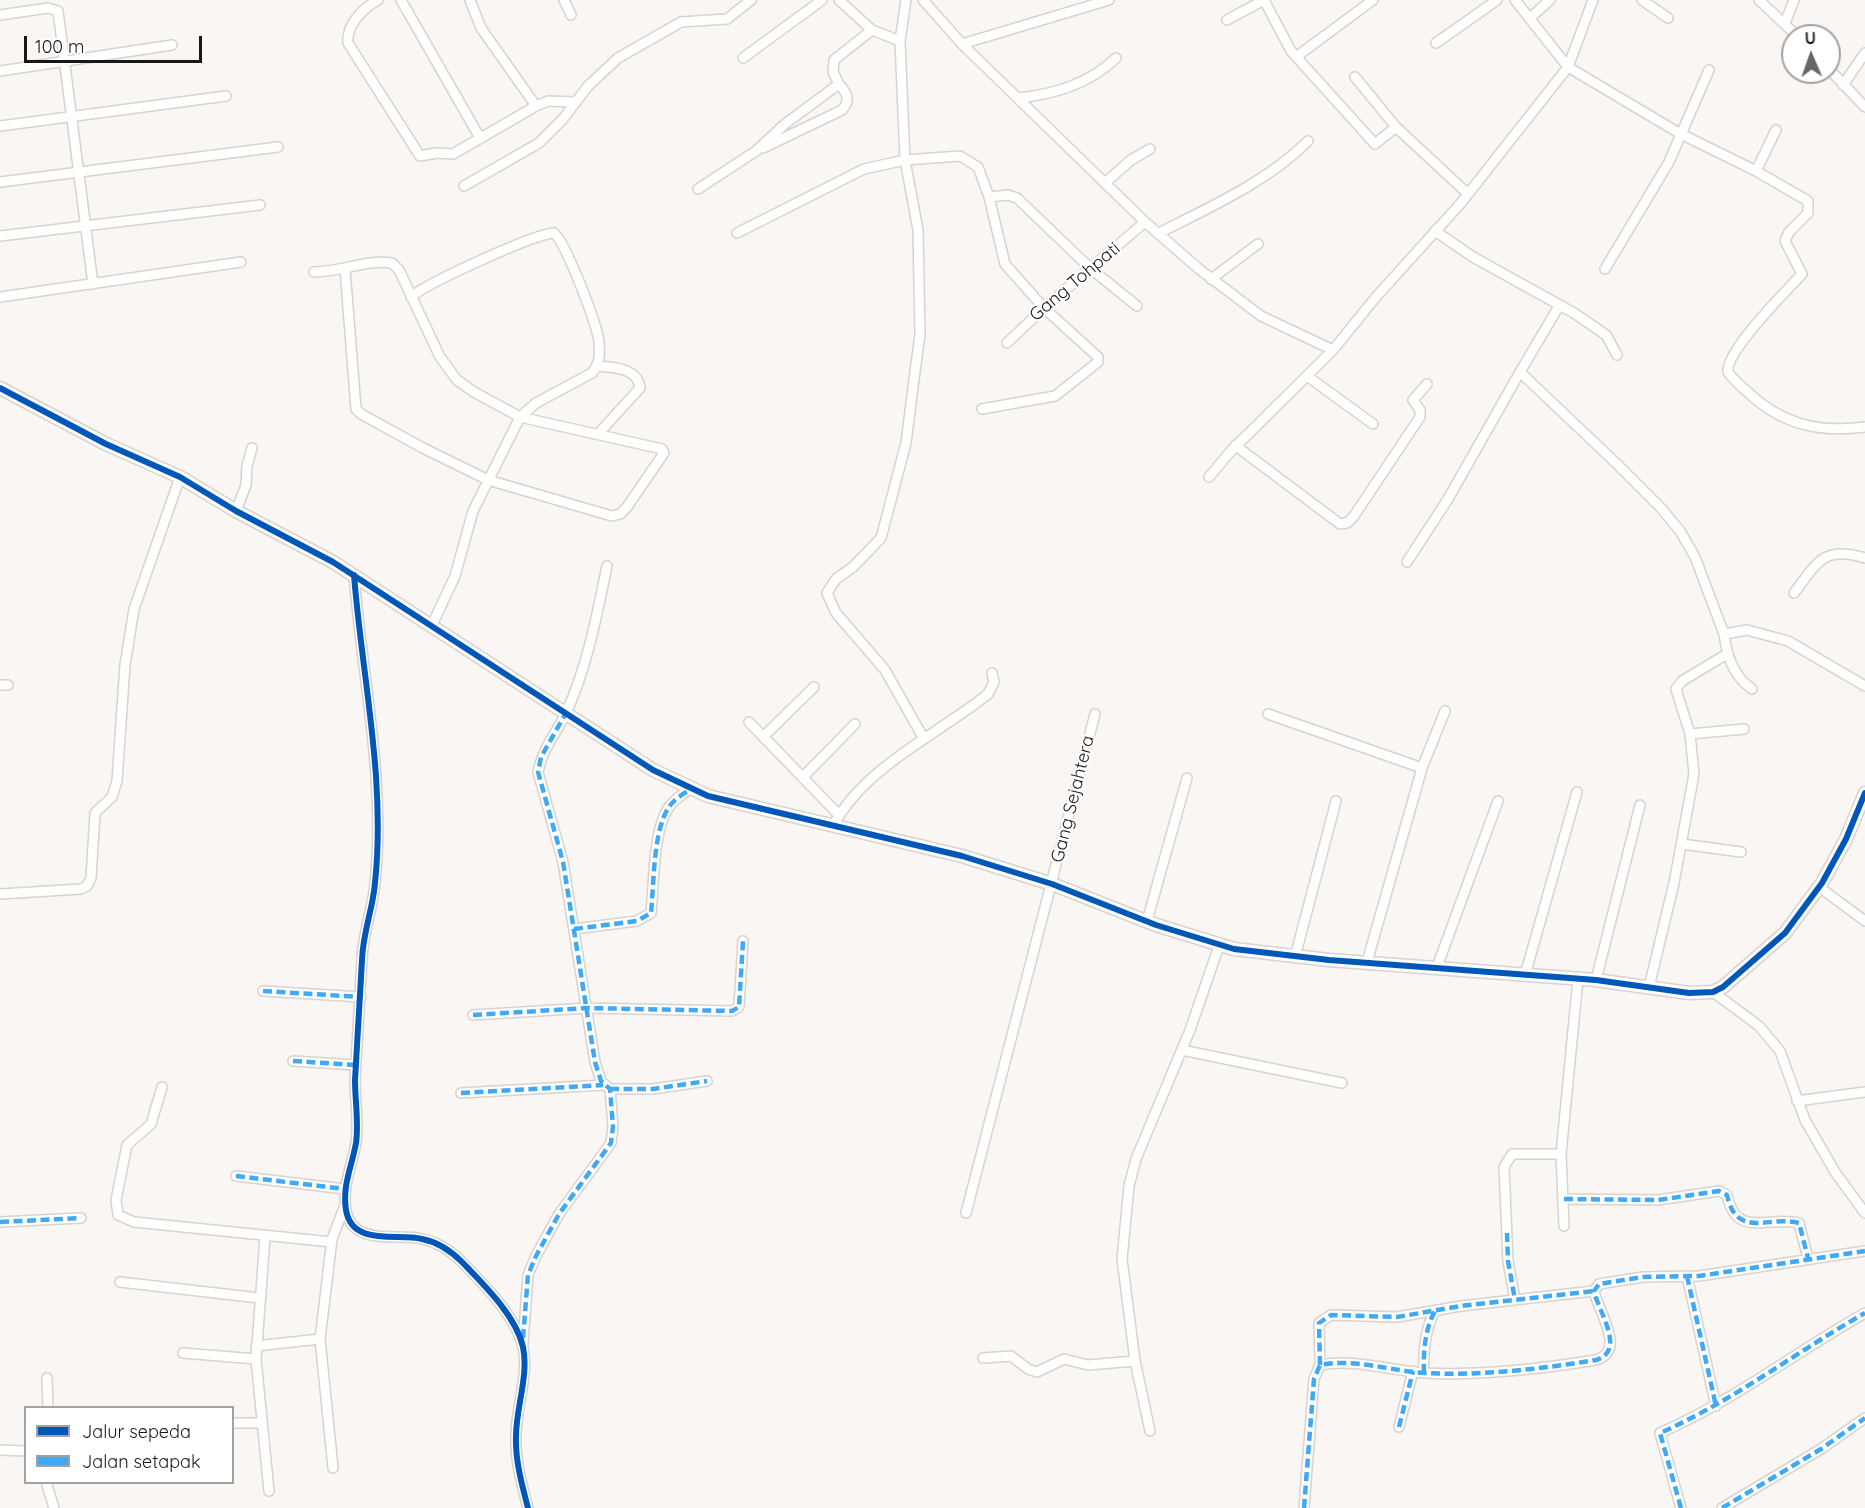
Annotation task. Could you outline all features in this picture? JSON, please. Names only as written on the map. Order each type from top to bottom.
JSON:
[{"type":"street","points":[[378,0],[366,7],[349,30],[348,43],[418,155],[423,157],[436,153],[453,154],[536,106],[548,101],[574,102]]},
{"type":"street","points":[[401,0],[480,138]]},
{"type":"street","points":[[470,0],[481,28],[536,106]]},
{"type":"street","points":[[564,0],[572,15]]},
{"type":"street","points":[[464,186],[540,143],[563,119],[574,102],[618,58],[681,22],[727,19],[751,0]]},
{"type":"street","points":[[743,58],[822,0]]},
{"type":"street","points":[[839,0],[848,4],[872,30],[900,41]]},
{"type":"street","points":[[906,0],[900,41],[905,159],[918,230],[920,335],[906,443],[880,538],[853,567],[836,579],[827,593],[836,613],[885,670],[924,739]]},
{"type":"street","points":[[923,0],[962,44],[1145,222],[1211,279],[1260,316],[1333,350]]},
{"type":"street","points":[[962,44],[1109,0]]},
{"type":"street","points":[[1227,20],[1264,0],[1296,57],[1375,144],[1396,127]]},
{"type":"street","points":[[1296,57],[1373,0]]},
{"type":"street","points":[[1436,43],[1497,0]]},
{"type":"street","points":[[1515,0],[1568,67],[1679,133],[1756,171],[1808,201],[1808,213],[1789,232],[1785,242],[1802,272],[1740,345],[1730,361],[1728,372],[1766,408],[1798,424],[1828,429],[1865,427]]},
{"type":"street","points":[[1530,18],[1550,0]]},
{"type":"street","points":[[1209,477],[1236,445],[1333,350],[1376,297],[1468,194],[1568,67],[1593,0]]},
{"type":"street","points":[[1642,0],[1668,18]]},
{"type":"street","points":[[1759,0],[1785,23],[1794,0]]},
{"type":"street","points":[[0,15],[56,9],[65,61],[93,284]]},
{"type":"street","points":[[698,189],[756,151],[842,110],[848,104],[848,99],[832,72],[834,60],[872,30]]},
{"type":"street","points":[[0,71],[172,45]]},
{"type":"street","points":[[1844,85],[1865,53]]},
{"type":"street","points":[[1018,98],[1056,93],[1095,75],[1116,58]]},
{"type":"street","points":[[1605,269],[1669,162],[1679,133],[1708,70]]},
{"type":"street","points":[[1355,77],[1396,127],[1468,194]]},
{"type":"street","points":[[1841,82],[1865,107]]},
{"type":"street","points":[[756,151],[785,124],[839,84]]},
{"type":"street","points":[[0,126],[226,96]]},
{"type":"street","points":[[1756,171],[1776,130]]},
{"type":"street","points":[[1160,233],[1222,200],[1291,158],[1308,141]]},
{"type":"street","points":[[0,182],[278,147]]},
{"type":"street","points":[[1106,182],[1131,159],[1150,149]]},
{"type":"street","points":[[737,233],[852,174],[905,159],[960,156],[970,160],[978,167],[1005,264],[1044,308],[1098,357],[1098,365],[1055,396],[981,409]]},
{"type":"street","points":[[988,197],[1008,195],[1017,198],[1090,268],[1137,306]]},
{"type":"street","points":[[0,236],[260,205]]},
{"type":"street","name":"Gang Tohpati","points":[[1007,343],[1044,308],[1145,222]]},
{"type":"street","points":[[1435,231],[1606,335],[1617,355]]},
{"type":"street","points":[[411,297],[504,250],[542,234],[554,233],[564,250],[592,316],[599,344],[597,366],[584,378],[536,403],[520,417],[473,511],[448,593],[432,625]]},
{"type":"street","points":[[1211,279],[1258,244]]},
{"type":"street","points":[[0,297],[241,262]]},
{"type":"street","points":[[314,272],[345,269],[371,262],[392,263],[399,270],[440,357],[457,380],[520,417],[656,447],[664,453],[620,514],[612,516],[488,480],[381,426],[356,409],[345,269]]},
{"type":"street","points":[[1407,562],[1448,499],[1559,306]]},
{"type":"street","points":[[597,366],[613,367],[627,372],[636,378],[640,388],[598,434]]},
{"type":"street","points":[[1520,372],[1617,464],[1660,507],[1680,531],[1695,556],[1724,634],[1727,654],[1743,683],[1752,689]]},
{"type":"street","points":[[1307,376],[1373,424]]},
{"type":"street","points":[[1236,445],[1330,519],[1340,524],[1347,523],[1392,462],[1420,417],[1420,410],[1413,400],[1427,384]]},
{"type":"street","points":[[0,388],[106,444],[180,477],[236,511],[354,575],[653,770],[708,796],[836,821],[962,856],[1052,884],[1219,946],[1295,957],[1596,980],[1689,993],[1713,993],[1731,981],[1785,933],[1819,887],[1846,839],[1865,793]]},
{"type":"street","points":[[236,511],[246,485],[247,466],[252,448]]},
{"type":"street","points":[[0,894],[81,888],[87,886],[92,878],[95,813],[112,797],[117,782],[125,665],[134,609],[180,477]]},
{"type":"street","points":[[1794,593],[1820,560],[1828,554],[1851,554],[1865,558]]},
{"type":"street","points":[[527,1508],[516,1455],[516,1436],[528,1275],[559,1214],[610,1143],[613,1127],[607,1087],[595,1062],[563,862],[538,772],[541,757],[566,713],[595,624],[607,566]]},
{"type":"street","points":[[354,575],[358,629],[374,737],[377,792],[375,885],[364,927],[356,1065],[356,1143],[345,1189],[348,1217],[365,1233],[379,1238],[422,1238],[447,1249],[498,1303],[523,1347]]},
{"type":"street","points":[[1724,634],[1747,630],[1788,641],[1865,686]]},
{"type":"street","points":[[1649,987],[1683,844],[1694,774],[1690,734],[1676,689],[1682,681],[1727,654]]},
{"type":"street","points":[[836,821],[863,787],[924,739],[988,694],[994,682],[992,673]]},
{"type":"street","points":[[764,736],[814,687]]},
{"type":"street","points":[[1367,962],[1422,768],[1444,711]]},
{"type":"street","name":"Gang Sejahtera","points":[[966,1213],[1095,714]]},
{"type":"street","points":[[1268,714],[1422,768]]},
{"type":"street","points":[[749,722],[803,777],[836,821]]},
{"type":"street","points":[[803,777],[855,724]]},
{"type":"street","points":[[1690,734],[1744,729]]},
{"type":"street","points":[[1147,921],[1187,778]]},
{"type":"street","points":[[574,929],[637,921],[651,913],[663,818],[670,805],[691,788]]},
{"type":"street","points":[[1525,975],[1577,792]]},
{"type":"street","points":[[1295,957],[1335,801]]},
{"type":"street","points":[[1437,967],[1498,801]]},
{"type":"street","points":[[1596,980],[1640,804]]},
{"type":"street","points":[[1683,844],[1741,852]]},
{"type":"street","points":[[1819,887],[1865,921]]},
{"type":"street","points":[[473,1016],[587,1008],[725,1011],[736,1009],[739,1007],[743,941]]},
{"type":"street","points":[[1150,1431],[1135,1361],[1122,1259],[1129,1186],[1136,1159],[1182,1050],[1219,946]]},
{"type":"street","points":[[1564,1226],[1561,1207],[1564,1199],[1562,1154],[1578,979]]},
{"type":"street","points":[[263,991],[361,997]]},
{"type":"street","points":[[1713,993],[1759,1026],[1780,1051],[1797,1101],[1835,1172],[1865,1214]]},
{"type":"street","points":[[1182,1050],[1342,1083]]},
{"type":"street","points":[[293,1061],[356,1065]]},
{"type":"street","points":[[461,1093],[607,1087],[653,1089],[707,1081]]},
{"type":"street","points":[[162,1087],[151,1124],[127,1145],[116,1200],[118,1215],[134,1222],[332,1242]]},
{"type":"street","points":[[1797,1101],[1865,1092]]},
{"type":"street","points":[[1515,1300],[1508,1261],[1504,1167],[1512,1154],[1562,1154]]},
{"type":"street","points":[[236,1176],[345,1189]]},
{"type":"street","points":[[1564,1199],[1658,1200],[1719,1191],[1727,1195],[1730,1210],[1740,1219],[1756,1223],[1799,1222],[1808,1258]]},
{"type":"street","points":[[333,1468],[320,1339],[332,1242],[346,1203]]},
{"type":"street","points":[[0,1222],[81,1218]]},
{"type":"street","points":[[265,1236],[256,1359],[269,1491]]},
{"type":"street","points":[[1304,1508],[1314,1379],[1320,1365],[1317,1336],[1322,1318],[1331,1315],[1397,1317],[1594,1291],[1599,1284],[1604,1282],[1643,1277],[1687,1276],[1865,1251]]},
{"type":"street","points":[[1687,1276],[1716,1406]]},
{"type":"street","points":[[120,1282],[259,1298]]},
{"type":"street","points":[[1320,1365],[1363,1364],[1424,1373],[1460,1374],[1532,1368],[1605,1357],[1610,1344],[1594,1291]]},
{"type":"street","points":[[1424,1373],[1423,1353],[1429,1322],[1435,1311]]},
{"type":"street","points":[[1681,1508],[1660,1433],[1716,1406],[1865,1312]]},
{"type":"street","points":[[256,1346],[320,1339]]},
{"type":"street","points":[[183,1353],[256,1359]]},
{"type":"street","points":[[983,1358],[1011,1356],[1028,1369],[1037,1372],[1064,1359],[1088,1365],[1135,1361]]},
{"type":"street","points":[[1399,1427],[1413,1371]]},
{"type":"street","points":[[47,1377],[48,1406]]},
{"type":"street","points":[[1722,1508],[1793,1466],[1865,1418]]},
{"type":"street","points":[[234,1423],[262,1423]]},
{"type":"street","points":[[0,1450],[24,1451]]},
{"type":"street","points":[[47,1484],[54,1508]]},
{"type":"marked path","points":[[523,1338],[528,1275],[536,1256],[559,1214],[611,1143],[613,1127],[610,1089],[601,1081],[595,1062],[563,862],[538,772],[541,757],[566,713]]},
{"type":"marked path","points":[[574,929],[637,921],[651,913],[660,829],[669,807],[691,788]]},
{"type":"marked path","points":[[473,1015],[587,1008],[732,1011],[739,1007],[743,941]]},
{"type":"marked path","points":[[263,991],[361,997]]},
{"type":"marked path","points":[[293,1061],[356,1065]]},
{"type":"marked path","points":[[610,1089],[653,1089],[707,1081]]},
{"type":"marked path","points":[[461,1093],[603,1085]]},
{"type":"marked path","points":[[236,1176],[345,1189]]},
{"type":"marked path","points":[[1564,1199],[1658,1200],[1719,1191],[1727,1195],[1732,1209],[1746,1222],[1799,1223],[1808,1258]]},
{"type":"marked path","points":[[0,1222],[81,1218]]},
{"type":"marked path","points":[[1507,1233],[1508,1261],[1515,1300]]},
{"type":"marked path","points":[[1304,1508],[1314,1379],[1320,1365],[1346,1363],[1412,1372],[1468,1374],[1532,1369],[1596,1360],[1605,1355],[1610,1339],[1594,1291],[1599,1284],[1643,1277],[1699,1276],[1865,1251]]},
{"type":"marked path","points":[[1687,1276],[1716,1406]]},
{"type":"marked path","points":[[1320,1365],[1319,1323],[1331,1315],[1397,1317],[1461,1306],[1594,1291]]},
{"type":"marked path","points":[[1424,1373],[1425,1341],[1435,1311]]},
{"type":"marked path","points":[[1681,1508],[1660,1433],[1739,1391],[1865,1313]]},
{"type":"marked path","points":[[1399,1427],[1413,1371]]},
{"type":"marked path","points":[[1722,1508],[1821,1449],[1865,1418]]},
{"type":"cycle path","points":[[0,388],[106,444],[180,477],[236,511],[333,562],[653,770],[708,796],[962,856],[1052,884],[1156,925],[1234,949],[1329,960],[1596,980],[1689,993],[1713,992],[1723,987],[1785,933],[1822,883],[1846,839],[1865,793]]},
{"type":"cycle path","points":[[354,575],[372,728],[378,844],[374,893],[363,949],[355,1080],[357,1135],[346,1184],[346,1210],[350,1222],[366,1234],[422,1239],[449,1251],[489,1291],[514,1324],[523,1347],[524,1358],[516,1445],[519,1472],[528,1508]]}]
